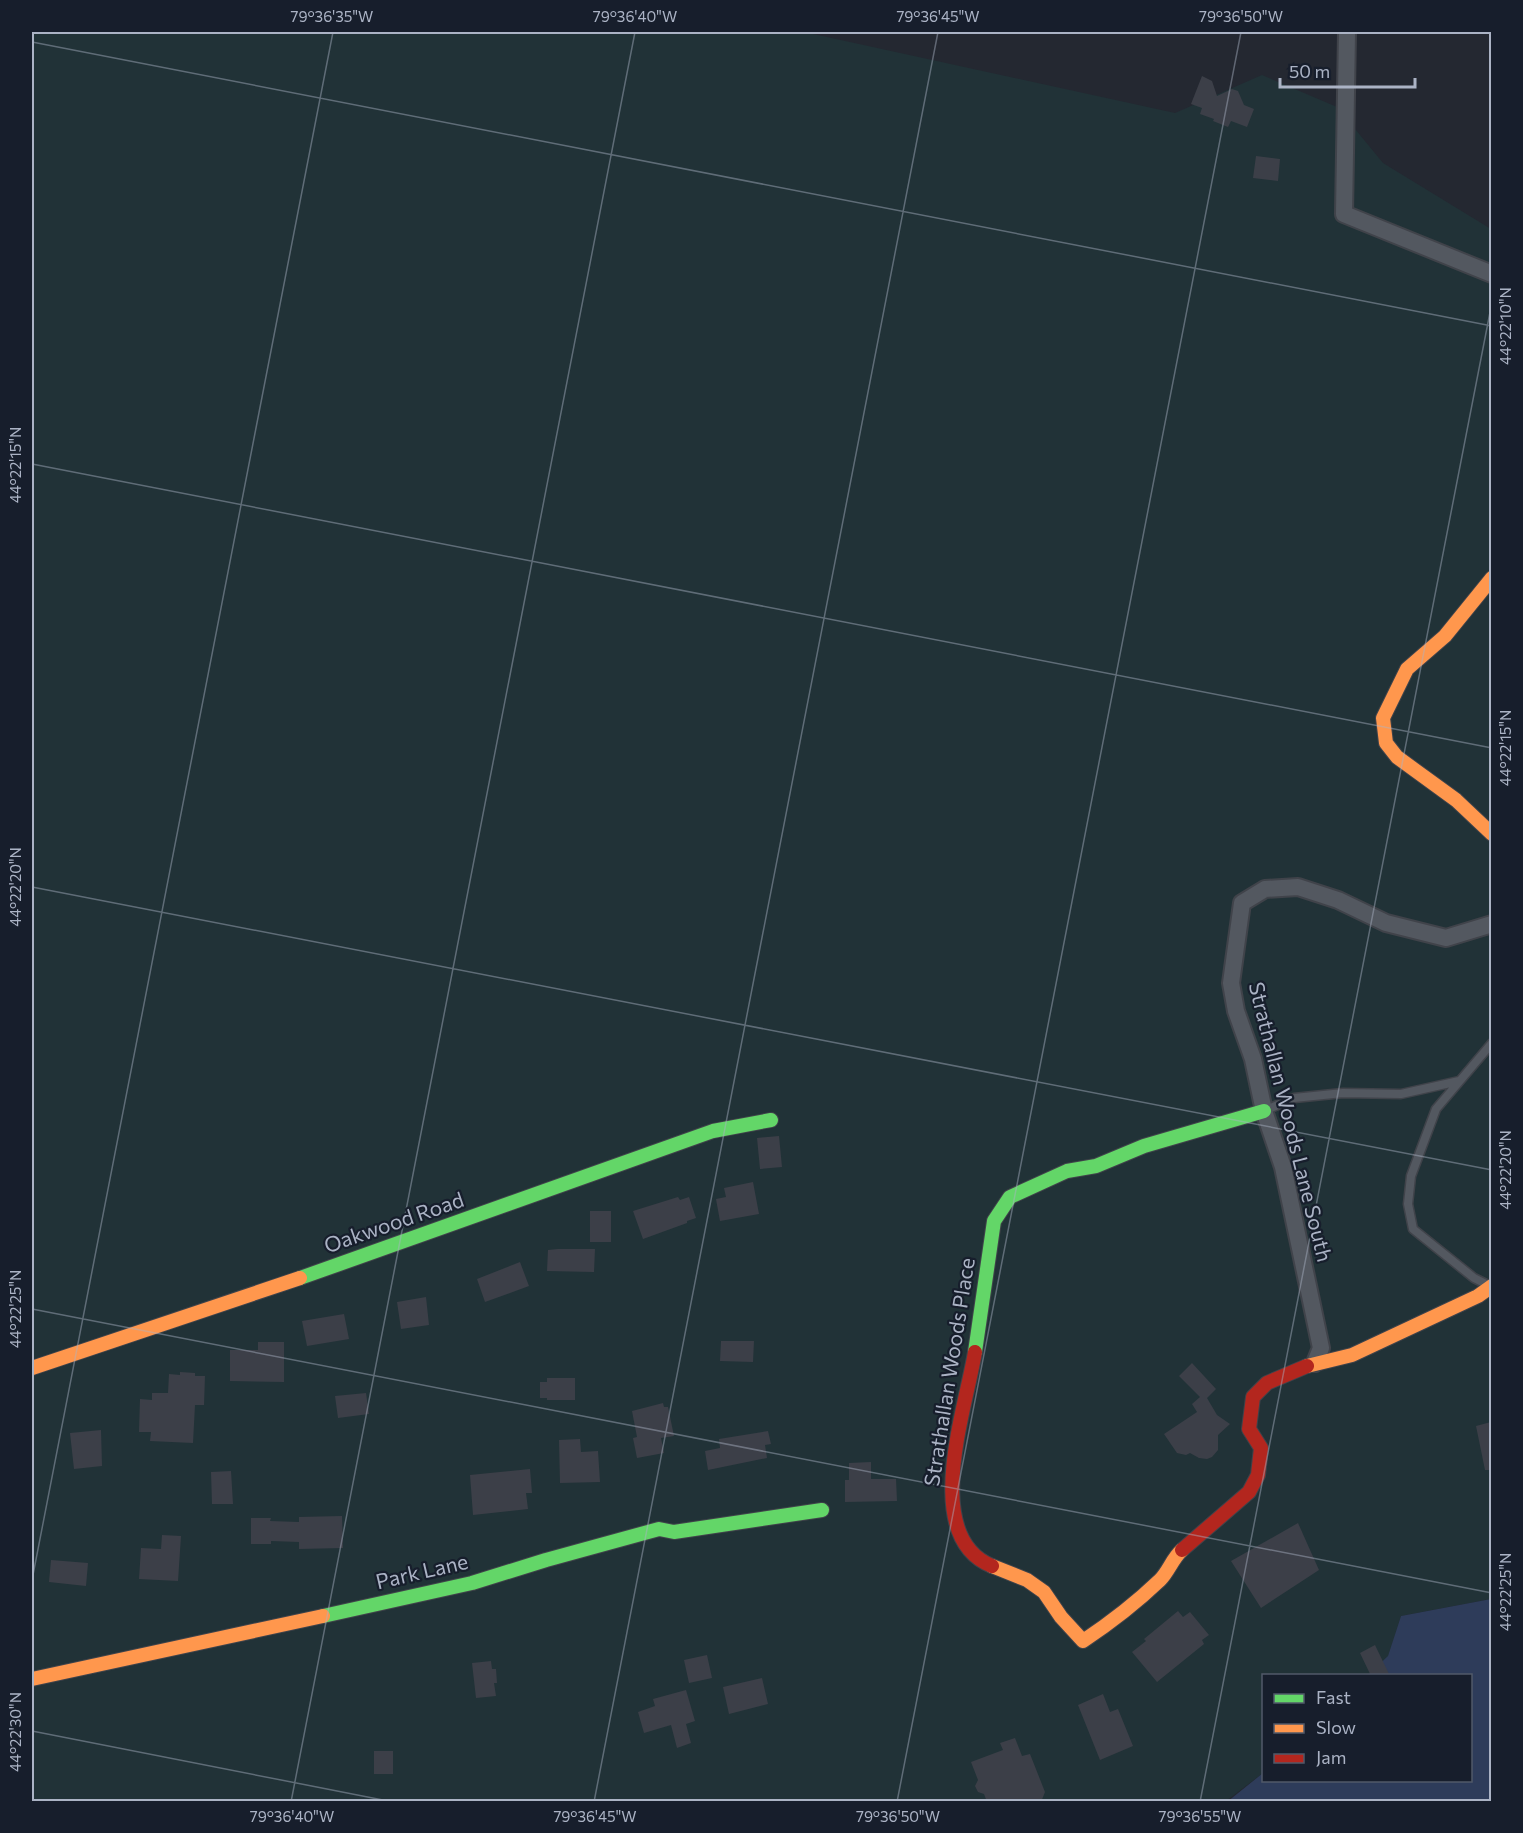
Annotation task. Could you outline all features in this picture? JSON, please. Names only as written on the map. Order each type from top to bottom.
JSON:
[{"type":"street","points":[[1347,32],[1344,214],[1491,274]]},
{"type":"street","points":[[1491,578],[1445,636],[1407,669],[1383,718],[1386,743],[1397,757],[1455,800],[1491,834]]},
{"type":"street","name":"Strathallan Woods Lane South","points":[[1315,1363],[1321,1348],[1282,1167],[1264,1111],[1253,1059],[1236,1011],[1231,983],[1242,903],[1265,888],[1298,887],[1338,900],[1386,922],[1446,938],[1491,924]]},
{"type":"street","name":"Strathallan Woods Place","points":[[1264,1111],[1144,1146],[1096,1166],[1067,1171],[1010,1197],[994,1221],[975,1354],[954,1460],[951,1489],[956,1526],[966,1547],[982,1562],[1027,1580],[1044,1592],[1061,1617],[1083,1641],[1112,1622],[1162,1578],[1175,1556],[1249,1492],[1258,1475],[1262,1448],[1249,1429],[1253,1397],[1267,1383],[1315,1363],[1352,1355],[1478,1296],[1491,1287]]},
{"type":"street","name":"Oakwood Road","points":[[32,1368],[357,1259],[713,1131],[771,1120]]},
{"type":"street","name":"Park Lane","points":[[32,1678],[182,1648],[472,1583],[659,1529],[674,1532],[822,1510]]},
{"type":"lane","points":[[1491,1043],[1436,1109],[1411,1176],[1408,1204],[1413,1229],[1474,1278],[1491,1287]]},
{"type":"lane","points":[[1264,1111],[1294,1098],[1343,1093],[1401,1094],[1432,1089],[1459,1081]]},
{"type":"shaded area","points":[[32,32],[804,32],[1175,113],[1262,75],[1337,107],[1383,163],[1491,229],[1491,1599],[1401,1616],[1388,1657],[1369,1674],[1262,1674],[1262,1774],[1226,1801],[32,1802]]},
{"type":"water","points":[[1491,1599],[1491,1801],[1227,1802],[1262,1774],[1262,1782],[1472,1782],[1472,1674],[1369,1674],[1388,1656],[1401,1616]]},
{"type":"building","points":[[1202,76],[1212,81],[1217,96],[1232,89],[1238,91],[1244,105],[1254,109],[1247,127],[1231,121],[1228,127],[1213,121],[1214,119],[1200,114],[1202,108],[1191,104]]},
{"type":"building","points":[[1256,156],[1280,159],[1278,181],[1253,178]]},
{"type":"building","points":[[779,1136],[782,1167],[760,1169],[757,1138]]},
{"type":"building","points":[[753,1182],[759,1214],[720,1221],[716,1199],[726,1197],[724,1188]]},
{"type":"building","points":[[678,1197],[680,1200],[689,1197],[696,1218],[643,1239],[633,1211]]},
{"type":"building","points":[[590,1211],[611,1211],[611,1242],[590,1242]]},
{"type":"building","points":[[595,1249],[594,1272],[547,1271],[548,1250]]},
{"type":"building","points":[[520,1262],[529,1286],[485,1302],[477,1279]]},
{"type":"building","points":[[426,1297],[429,1325],[401,1329],[397,1302]]},
{"type":"building","points":[[344,1314],[349,1339],[307,1346],[302,1321]]},
{"type":"building","points":[[721,1341],[754,1341],[753,1362],[720,1361]]},
{"type":"building","points":[[258,1342],[284,1342],[284,1382],[230,1381],[230,1350],[258,1350]]},
{"type":"building","points":[[1192,1363],[1216,1389],[1207,1398],[1217,1415],[1230,1424],[1218,1435],[1218,1450],[1207,1459],[1190,1453],[1186,1455],[1177,1453],[1164,1434],[1197,1412],[1192,1404],[1200,1397],[1179,1376]]},
{"type":"building","points":[[180,1372],[205,1376],[204,1405],[195,1405],[193,1443],[150,1441],[151,1432],[139,1432],[140,1399],[152,1400],[152,1393],[168,1393],[169,1374],[180,1375]]},
{"type":"building","points":[[547,1378],[575,1378],[575,1400],[540,1398],[540,1382],[547,1382]]},
{"type":"building","points":[[366,1393],[369,1414],[338,1418],[335,1396]]},
{"type":"building","points":[[663,1403],[664,1407],[668,1407],[674,1436],[661,1438],[664,1453],[637,1458],[633,1438],[637,1437],[632,1411]]},
{"type":"building","points":[[1491,1422],[1491,1470],[1485,1470],[1476,1426]]},
{"type":"building","points":[[101,1430],[102,1466],[74,1469],[70,1433]]},
{"type":"building","points":[[768,1431],[771,1444],[765,1445],[767,1458],[708,1470],[705,1451],[720,1448],[719,1439]]},
{"type":"building","points":[[580,1439],[581,1452],[598,1451],[600,1482],[560,1483],[559,1440]]},
{"type":"building","points":[[871,1462],[871,1479],[896,1479],[897,1501],[845,1502],[845,1480],[849,1480],[849,1463]]},
{"type":"building","points":[[530,1469],[532,1493],[526,1493],[528,1509],[473,1515],[470,1475]]},
{"type":"building","points":[[231,1471],[233,1504],[212,1504],[211,1472]]},
{"type":"building","points":[[342,1516],[343,1548],[299,1549],[299,1542],[271,1541],[271,1544],[251,1544],[251,1518],[299,1522],[299,1517]]},
{"type":"building","points":[[1298,1523],[1319,1570],[1261,1608],[1231,1561]]},
{"type":"building","points":[[162,1535],[181,1536],[178,1581],[139,1579],[141,1548],[161,1549]]},
{"type":"building","points":[[51,1560],[88,1563],[86,1586],[49,1582]]},
{"type":"building","points":[[1178,1611],[1183,1617],[1190,1612],[1209,1635],[1202,1640],[1204,1644],[1157,1682],[1132,1652]]},
{"type":"building","points":[[1375,1645],[1389,1674],[1370,1674],[1360,1653]]},
{"type":"building","points":[[707,1655],[712,1678],[689,1683],[684,1660]]},
{"type":"building","points":[[491,1661],[492,1669],[496,1669],[497,1683],[494,1683],[496,1696],[476,1698],[472,1663]]},
{"type":"building","points":[[762,1678],[768,1704],[729,1714],[723,1687]]},
{"type":"building","points":[[686,1690],[695,1721],[686,1724],[691,1743],[677,1748],[671,1725],[644,1733],[638,1712],[655,1706],[653,1699]]},
{"type":"building","points":[[1103,1694],[1110,1712],[1118,1709],[1133,1746],[1100,1760],[1078,1705]]},
{"type":"building","points":[[1015,1738],[1022,1756],[1030,1754],[1045,1792],[1041,1802],[987,1802],[984,1794],[978,1792],[975,1786],[978,1780],[971,1762],[1003,1750],[1000,1743]]},
{"type":"building","points":[[374,1751],[393,1751],[393,1774],[374,1774]]},
{"type":"traffic: fast","points":[[975,1352],[994,1221],[1010,1197],[1067,1171],[1096,1166],[1144,1146],[1264,1111]]},
{"type":"traffic: fast","points":[[300,1278],[713,1131],[771,1120]]},
{"type":"traffic: fast","points":[[323,1616],[472,1583],[659,1529],[674,1532],[822,1510]]},
{"type":"traffic: slow","points":[[1492,578],[1445,636],[1407,669],[1383,718],[1386,743],[1397,757],[1456,800],[1492,834]]},
{"type":"traffic: slow","points":[[32,1368],[300,1278]]},
{"type":"traffic: slow","points":[[1307,1366],[1352,1355],[1478,1296],[1492,1286]]},
{"type":"traffic: slow","points":[[992,1566],[1027,1580],[1044,1592],[1061,1617],[1083,1641],[1151,1588],[1182,1550]]},
{"type":"traffic: slow","points":[[32,1679],[323,1616]]},
{"type":"traffic: jam","points":[[975,1352],[957,1437],[953,1469],[953,1500],[958,1528],[970,1551],[992,1566]]},
{"type":"traffic: jam","points":[[1182,1550],[1249,1492],[1258,1475],[1261,1448],[1249,1429],[1253,1397],[1267,1383],[1307,1366]]}]
